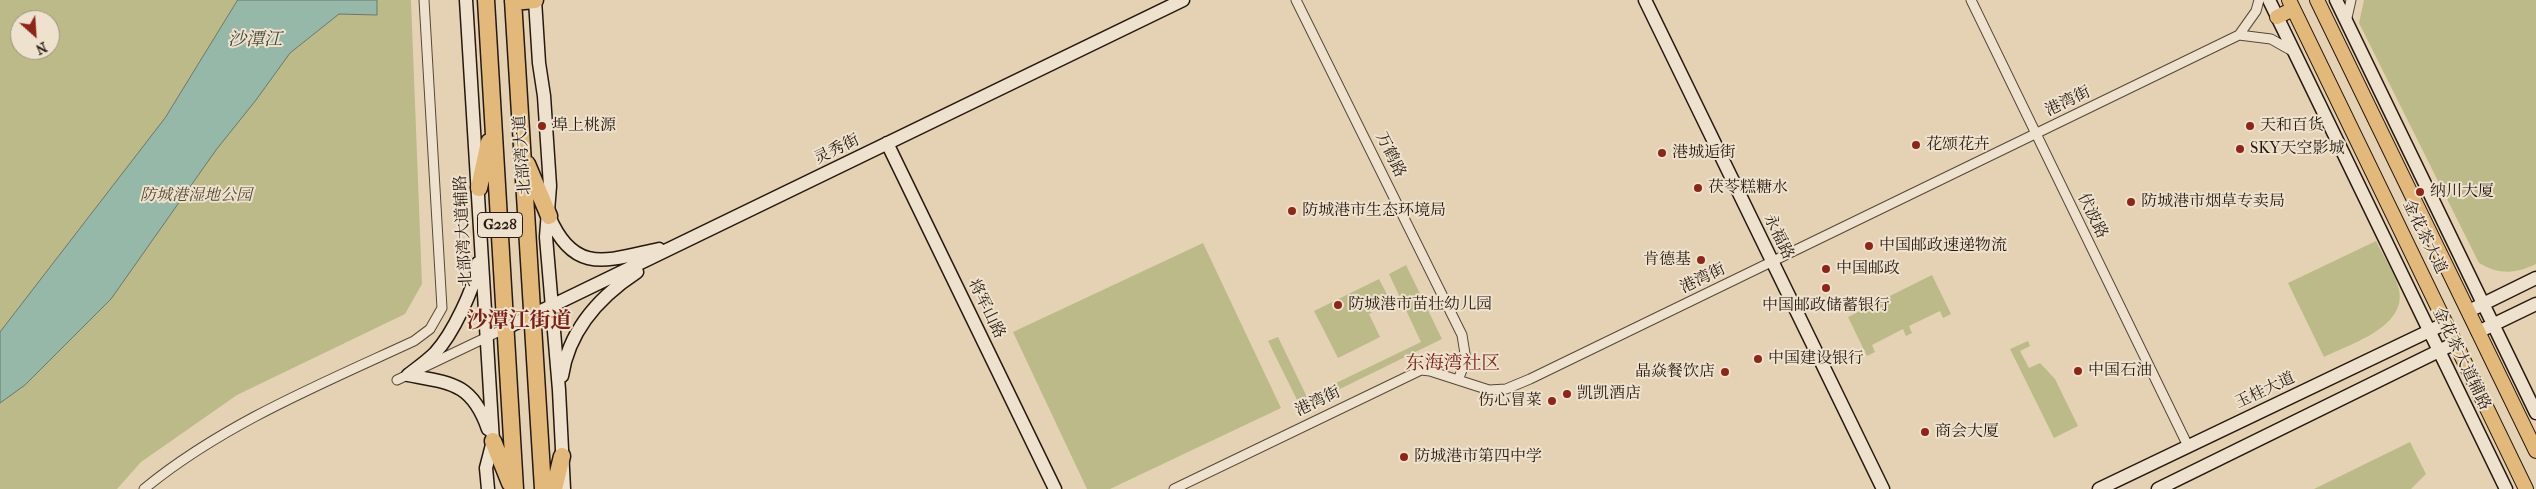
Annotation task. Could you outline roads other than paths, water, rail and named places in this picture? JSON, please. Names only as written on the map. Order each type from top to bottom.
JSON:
[{"type":"highway","name":"北部湾大道","points":[[486,0],[514,489]]},
{"type":"highway","points":[[513,1],[535,0]]},
{"type":"highway","name":"北部湾大道","points":[[513,1],[543,489]]},
{"type":"highway","points":[[479,188],[494,122]]},
{"type":"highway","points":[[522,153],[549,216]]},
{"type":"highway","points":[[493,441],[514,489]]},
{"type":"highway","points":[[554,489],[562,456]]},
{"type":"main road","name":"北部湾大道辅路","points":[[466,0],[493,441],[486,468],[488,489]]},
{"type":"main road","points":[[535,0],[550,186],[546,237],[559,390],[564,489]]},
{"type":"main road","name":"灵秀街","points":[[506,328],[1183,0]]},
{"type":"main road","name":"永福路","points":[[1644,0],[1882,489]]},
{"type":"main road","name":"金花茶大道辅路","points":[[2269,0],[2506,489]]},
{"type":"main road","name":"金花茶大道","points":[[2316,0],[2536,451]]},
{"type":"main road","points":[[2336,0],[2536,413]]},
{"type":"main road","points":[[2277,16],[2291,4]]},
{"type":"main road","name":"金花茶大道","points":[[2291,4],[2446,323],[2521,486]]},
{"type":"main road","name":"将军山路","points":[[887,143],[1055,489]]},
{"type":"main road","points":[[549,216],[555,231],[565,244],[576,254],[592,260],[610,259],[678,245]]},
{"type":"main road","points":[[402,378],[436,352],[464,305],[478,268],[481,239]]},
{"type":"main road","points":[[559,390],[564,362],[574,335],[593,307],[618,285],[678,245]]},
{"type":"main road","points":[[2468,311],[2536,278]]},
{"type":"main road","points":[[2478,332],[2536,304]]},
{"type":"main road","name":"玉桂大道","points":[[2099,489],[2446,323]]},
{"type":"main road","points":[[2158,489],[2455,342]]},
{"type":"main road","points":[[402,378],[448,382],[465,391],[477,402],[493,441]]},
{"type":"street","points":[[144,489],[174,464],[233,428],[414,341],[430,329],[442,308],[424,0]]},
{"type":"street","name":"万鹤路","points":[[1296,0],[1462,335],[1466,360],[1458,380]]},
{"type":"street","name":"伏波路","points":[[1971,0],[2035,135],[2188,446]]},
{"type":"street","points":[[2259,0],[2256,11],[2239,35],[2270,39],[2294,52]]},
{"type":"street","points":[[2346,22],[2351,0]]},
{"type":"street","name":"港湾街","points":[[1174,489],[1407,375],[1421,370],[1430,371],[1489,390],[1506,388],[1530,379],[2239,35]]},
{"type":"street","points":[[402,378],[506,328]]},
{"type":"water","name":"沙潭江","points":[[238,0],[377,0],[377,15],[339,14],[290,53],[216,150],[111,299],[25,385],[0,403],[0,332],[165,118]]},
{"type":"place","name":"埠上桃源","points":[[542,126]]},
{"type":"place","name":"天和百货","points":[[2250,126]]},
{"type":"place","name":"花颂花卉","points":[[1916,145]]},
{"type":"place","name":"SKY天空影城","points":[[2240,149]]},
{"type":"place","name":"港城逅街","points":[[1662,153]]},
{"type":"place","name":"茯苓糕糖水","points":[[1698,188]]},
{"type":"place","name":"纳川大厦","points":[[2420,192]]},
{"type":"place","name":"防城港市烟草专卖局","points":[[2131,202]]},
{"type":"place","name":"防城港市生态环境局","points":[[1292,211]]},
{"type":"place","name":"中国邮政速递物流","points":[[1869,246]]},
{"type":"place","name":"肯德基","points":[[1701,260]]},
{"type":"place","name":"中国邮政","points":[[1826,269]]},
{"type":"place","name":"中国邮政储蓄银行","points":[[1826,288]]},
{"type":"place","name":"防城港市苗壮幼儿园","points":[[1338,305]]},
{"type":"place","name":"中国建设银行","points":[[1758,359]]},
{"type":"place","name":"中国石油","points":[[2078,371]]},
{"type":"place","name":"晶焱餐饮店","points":[[1725,372]]},
{"type":"place","name":"凯凯酒店","points":[[1567,394]]},
{"type":"place","name":"伤心冒菜","points":[[1552,401]]},
{"type":"place","name":"商会大厦","points":[[1925,432]]},
{"type":"place","name":"防城港市第四中学","points":[[1404,457]]},
{"type":"district","name":"沙潭江街道","points":[[519,322]]},
{"type":"district","name":"东海湾社区","points":[[1453,364]]},
{"type":"park label","name":"防城港湿地公园","points":[[196,196]]}]
